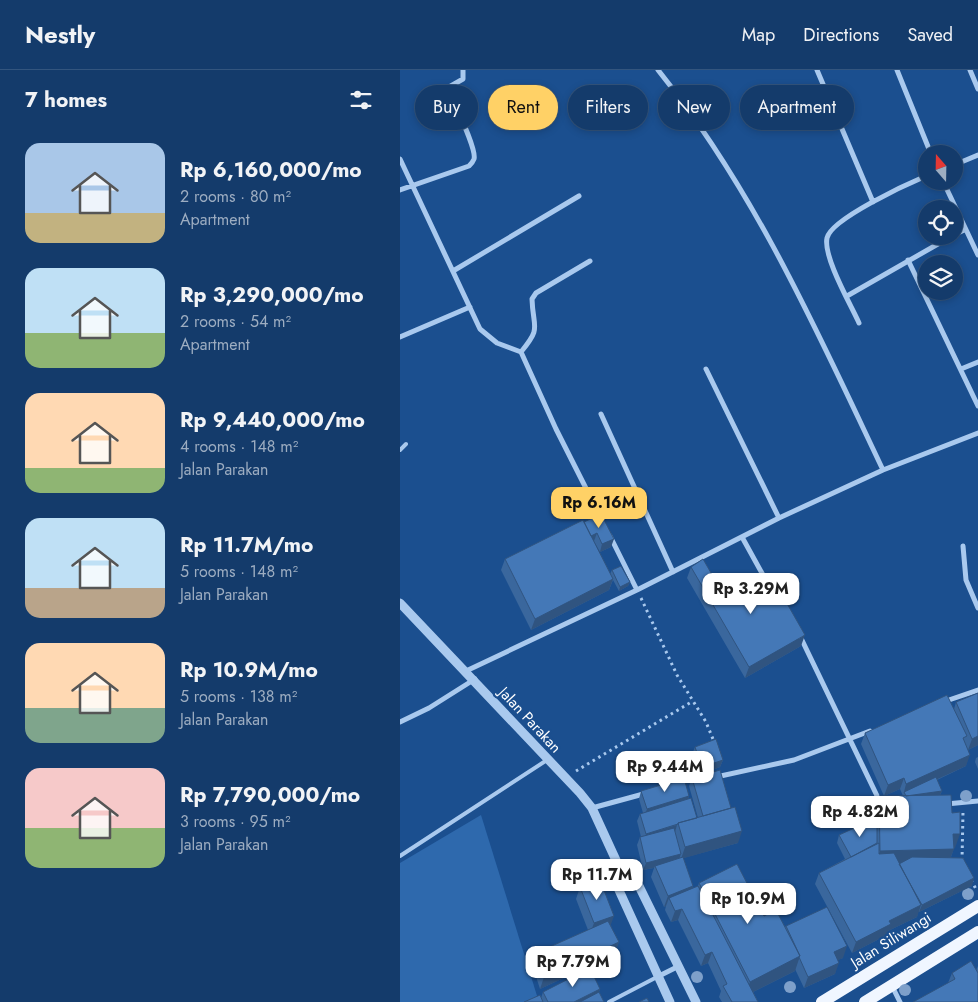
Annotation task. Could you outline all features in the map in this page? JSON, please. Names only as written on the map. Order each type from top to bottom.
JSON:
[{"type":"main road","name":"Jalan Siliwangi","points":[[822,1002],[978,906]]},
{"type":"main road","points":[[865,1002],[978,932]]},
{"type":"street","points":[[400,190],[469,166],[475,157],[470,138],[449,91],[449,87],[463,79],[463,70]]},
{"type":"street","points":[[658,70],[751,206],[785,266],[883,470]]},
{"type":"street","points":[[817,70],[874,202]]},
{"type":"street","points":[[897,70],[927,145]]},
{"type":"street","points":[[970,70],[978,89]]},
{"type":"street","points":[[963,161],[978,155]]},
{"type":"street","points":[[400,158],[480,329],[497,342],[521,352],[556,429],[637,590]]},
{"type":"street","points":[[859,323],[834,269],[827,238],[832,227],[874,202],[918,180]]},
{"type":"street","points":[[947,190],[964,230],[978,255]]},
{"type":"street","points":[[453,271],[579,196]]},
{"type":"street","points":[[847,296],[936,245]]},
{"type":"street","points":[[521,352],[536,330],[532,299],[536,293],[590,260]]},
{"type":"street","points":[[908,260],[978,406]]},
{"type":"street","points":[[400,337],[470,307]]},
{"type":"street","points":[[961,369],[978,362]]},
{"type":"street","points":[[706,369],[779,518]]},
{"type":"street","points":[[601,414],[673,572]]},
{"type":"street","points":[[466,671],[637,590],[779,518],[883,470],[978,433]]},
{"type":"street","points":[[742,537],[774,594]]},
{"type":"street","points":[[963,546],[966,580],[978,608]]},
{"type":"street","name":"Jalan Parakan","points":[[400,604],[475,680],[566,777],[592,808],[620,869],[638,884],[677,967],[696,1002]]},
{"type":"street","points":[[798,633],[882,805],[891,805]]},
{"type":"street","points":[[400,722],[429,708],[475,680]]},
{"type":"street","points":[[935,704],[978,690]]},
{"type":"street","points":[[710,779],[794,760],[875,729]]},
{"type":"street","points":[[592,808],[657,791]]},
{"type":"street","points":[[936,804],[964,804],[978,801]]},
{"type":"street","name":"Jalan Parakan","points":[[620,869],[618,888],[670,1002]]},
{"type":"street","points":[[657,977],[677,967]]},
{"type":"street","points":[[892,986],[900,1002]]},
{"type":"lane","points":[[400,450],[406,444]]},
{"type":"lane","points":[[400,856],[548,759]]},
{"type":"lane","points":[[609,1002],[657,977]]},
{"type":"path","points":[[637,590],[677,675],[706,722],[717,748]]},
{"type":"path","points":[[566,777],[693,701]]},
{"type":"path","points":[[964,804],[962,861],[965,868]]},
{"type":"path","points":[[969,875],[976,889]]},
{"type":"shaded area","points":[[481,815],[538,999],[531,1002],[400,1002],[400,863]]},
{"type":"building","points":[[601,514],[614,539],[602,544],[597,533],[591,536],[584,522]]},
{"type":"building","points":[[583,520],[613,579],[535,619],[505,559]]},
{"type":"building","points":[[703,559],[718,585],[738,573],[749,592],[773,579],[805,635],[749,667],[691,567]]},
{"type":"building","points":[[621,566],[630,582],[620,587],[612,570]]},
{"type":"building","points":[[978,693],[978,736],[972,739],[956,702]]},
{"type":"building","points":[[947,695],[967,736],[963,738],[970,755],[906,784],[904,778],[888,785],[865,733]]},
{"type":"building","points":[[716,739],[723,760],[702,767],[695,747]]},
{"type":"building","points":[[720,770],[731,808],[703,816],[692,778]]},
{"type":"building","points":[[936,777],[942,791],[906,796],[904,792]]},
{"type":"building","points":[[684,778],[689,796],[647,809],[641,791]]},
{"type":"building","points":[[951,795],[952,813],[960,812],[960,834],[953,834],[954,849],[880,851],[879,796]]},
{"type":"building","points":[[691,798],[697,818],[646,834],[640,814]]},
{"type":"building","points":[[735,807],[742,831],[685,847],[678,823]]},
{"type":"building","points":[[874,819],[877,825],[877,843],[851,857],[839,835]]},
{"type":"building","points":[[674,828],[681,854],[646,863],[640,837]]},
{"type":"building","points":[[879,843],[879,854],[894,853],[921,905],[889,921],[891,924],[856,942],[819,873]]},
{"type":"building","points":[[683,857],[693,886],[668,896],[655,866]]},
{"type":"building","points":[[912,857],[963,858],[974,878],[922,905],[899,864]]},
{"type":"building","points":[[737,864],[764,916],[776,910],[800,956],[750,982],[699,883]]},
{"type":"building","points":[[600,880],[614,916],[594,923],[580,887]]},
{"type":"building","points":[[698,886],[758,1002],[732,1002],[723,986],[727,984],[712,952],[705,955],[682,909],[675,911],[669,898]]},
{"type":"building","points":[[827,907],[847,946],[834,952],[839,963],[808,977],[786,926]]},
{"type":"building","points":[[608,921],[619,942],[544,977],[536,953]]},
{"type":"building","points":[[971,961],[978,973],[978,1002],[913,1002],[955,979],[952,973]]},
{"type":"building","points":[[590,968],[600,989],[574,1002],[548,1002],[543,992]]},
{"type":"building","points":[[599,992],[604,1002],[580,1002]]},
{"type":"building","points":[[540,995],[543,1002],[524,1002]]},
{"type":"building","points":[[647,998],[649,1002],[639,1002]]}]
